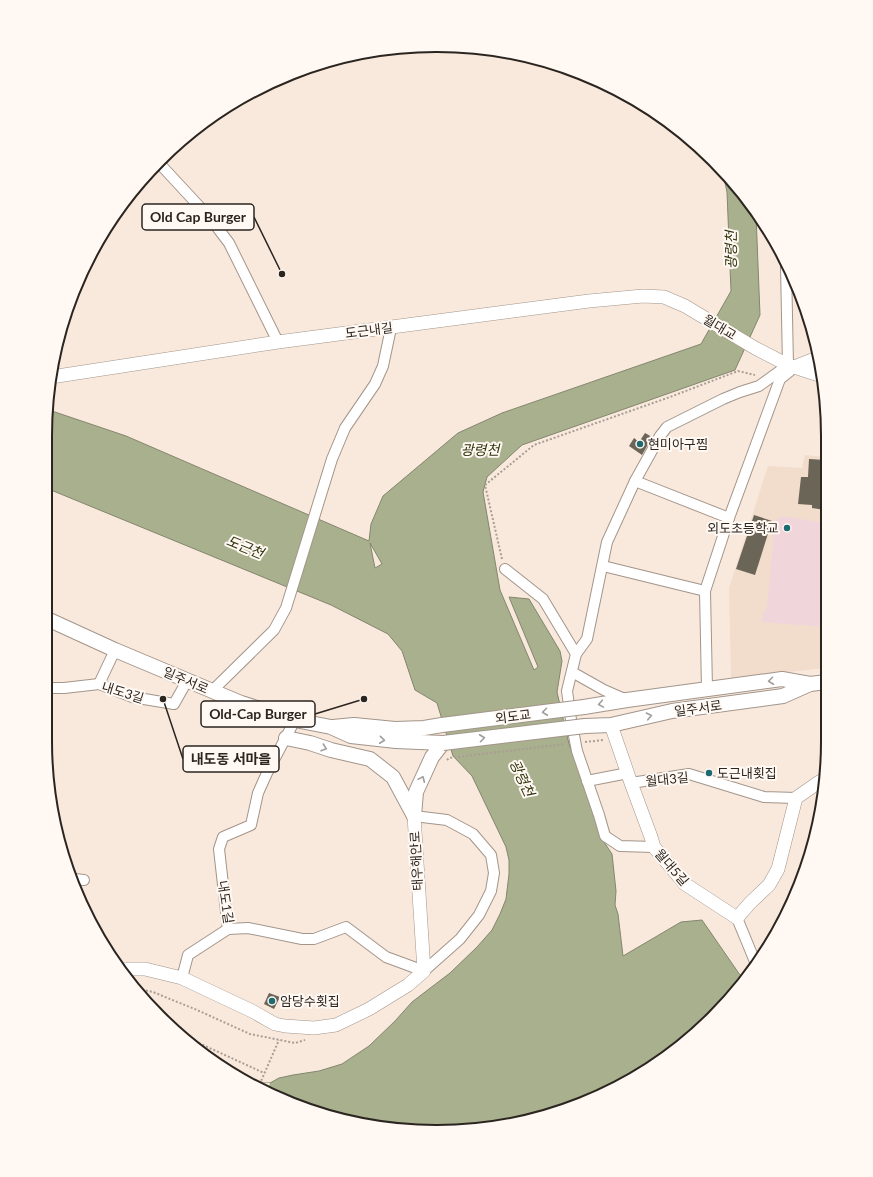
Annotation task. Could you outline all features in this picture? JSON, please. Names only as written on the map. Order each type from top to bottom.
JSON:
[{"type":"main road","name":"일주서로","points":[[52,621],[241,704],[295,720],[331,727],[351,736],[396,741],[443,743]]},
{"type":"main road","name":"일주서로","points":[[584,707],[782,679],[810,684],[821,683]]},
{"type":"main road","name":"일주서로","points":[[585,726],[611,725],[672,711],[783,696],[810,684]]},
{"type":"main road","name":"외도교","points":[[442,725],[584,707]]},
{"type":"main road","name":"일주서로","points":[[331,727],[354,725],[395,729],[424,728],[442,725]]},
{"type":"main road","name":"외도교","points":[[443,743],[585,726]]},
{"type":"main road","points":[[286,738],[370,759],[393,777],[414,816]]},
{"type":"main road","points":[[414,816],[416,792],[432,757],[443,743]]},
{"type":"street","points":[[163,167],[210,218],[229,243],[278,342]]},
{"type":"street","points":[[707,689],[705,591],[729,518],[780,380],[791,366],[787,278]]},
{"type":"street","name":"도근내길","points":[[57,376],[278,342],[589,301],[643,296],[664,297],[685,306]]},
{"type":"street","name":"월대교","points":[[685,306],[755,348],[791,366]]},
{"type":"street","points":[[212,691],[274,630],[286,608],[320,493],[332,459],[345,428],[375,384],[383,366],[391,328]]},
{"type":"street","points":[[654,847],[620,846],[605,836],[577,752],[571,720],[567,691],[576,654],[587,639],[607,542],[635,481],[660,436],[667,427],[728,397],[759,386],[791,366],[814,359]]},
{"type":"street","points":[[791,366],[816,374]]},
{"type":"street","points":[[635,481],[729,518]]},
{"type":"street","points":[[603,566],[705,591]]},
{"type":"street","points":[[504,569],[543,599],[576,654]]},
{"type":"street","points":[[99,684],[115,650]]},
{"type":"street","points":[[572,672],[604,690],[627,700]]},
{"type":"street","name":"내도3길","points":[[52,688],[99,684],[132,697],[174,704],[187,680]]},
{"type":"street","name":"내도1길","points":[[295,720],[258,793],[252,825],[223,837],[219,849],[228,929],[248,928],[302,939],[314,939],[346,927],[386,957],[424,971]]},
{"type":"street","name":"월대5길","points":[[611,725],[654,847],[685,884],[737,918]]},
{"type":"street","name":"월대3길","points":[[587,781],[689,774],[764,797],[796,798]]},
{"type":"street","points":[[753,958],[737,918],[769,885],[778,869],[796,798],[819,782]]},
{"type":"street","name":"태우해안로","points":[[127,969],[145,970],[182,978],[252,1011],[275,1024],[285,1026],[314,1028],[336,1025],[369,1009],[408,985],[424,971],[460,939],[479,915],[491,891],[494,874],[491,855],[473,834],[447,820],[414,816],[424,971]]},
{"type":"street","points":[[182,978],[188,955],[228,929]]},
{"type":"path","points":[[504,569],[485,485],[534,445],[670,397],[738,371],[770,378]]},
{"type":"path","points":[[445,762],[449,758],[572,743]]},
{"type":"path","points":[[144,990],[153,992],[197,1010],[250,1034],[295,1043],[309,1040]]},
{"type":"path","points":[[260,1082],[279,1040]]},
{"type":"path","points":[[199,1043],[264,1073]]},
{"type":"shaded area","name":"외도초등학교","points":[[805,455],[821,457],[821,669],[731,678],[729,588],[768,466],[802,468]]},
{"type":"shaded area","points":[[782,516],[821,522],[821,627],[762,622],[763,612],[767,608],[775,520]]},
{"type":"water","points":[[725,182],[742,202],[756,224],[760,315],[735,370],[522,445],[487,477],[483,492],[500,590],[534,670],[538,667],[509,597],[529,599],[560,651],[562,661],[557,692],[569,744],[584,783],[602,839],[612,854],[616,891],[615,905],[618,914],[623,956],[681,922],[702,920],[741,976],[726,994],[690,1030],[671,1046],[650,1060],[607,1085],[584,1096],[560,1105],[512,1118],[487,1122],[436,1125],[386,1122],[361,1118],[313,1105],[289,1096],[261,1082],[270,1083],[279,1078],[319,1071],[342,1064],[369,1046],[412,1002],[450,973],[492,930],[500,914],[506,899],[509,874],[509,860],[506,847],[472,776],[453,756],[437,703],[415,690],[402,651],[388,634],[331,605],[52,490],[53,411],[126,436],[369,541],[371,524],[383,496],[458,433],[502,413],[701,344],[731,291],[727,192]],"holes":[[[370,543],[382,564],[375,568]]]},
{"type":"pier","points":[[261,1082],[270,1083],[269,1086]]},
{"type":"building","name":"현미아구찜","points":[[645,433],[652,437],[642,455],[629,446],[634,438],[639,442]]},
{"type":"building","name":"외도초등학교","points":[[809,459],[821,460],[821,509],[812,508],[812,505],[798,504],[801,477],[808,477]]},
{"type":"building","points":[[754,515],[772,521],[755,575],[736,569]]},
{"type":"building","name":"암당수횟집","points":[[269,993],[280,997],[274,1009],[264,1004]]},
{"type":"place","name":"Old Cap Burger","points":[[282,274]]},
{"type":"place","name":"현미아구찜","points":[[640,444]]},
{"type":"place","name":"외도초등학교","points":[[787,528]]},
{"type":"place","name":"내도동 서마을","points":[[163,699]]},
{"type":"place","name":"Old-Cap Burger","points":[[364,699]]},
{"type":"place","name":"도근내횟집","points":[[709,773]]},
{"type":"place","name":"암당수횟집","points":[[272,1001]]},
{"type":"water label","name":"광령천","points":[[731,250]]},
{"type":"water label","name":"광령천","points":[[480,450]]},
{"type":"water label","name":"도근천","points":[[245,547]]},
{"type":"water label","name":"광령천","points":[[522,778]]}]
